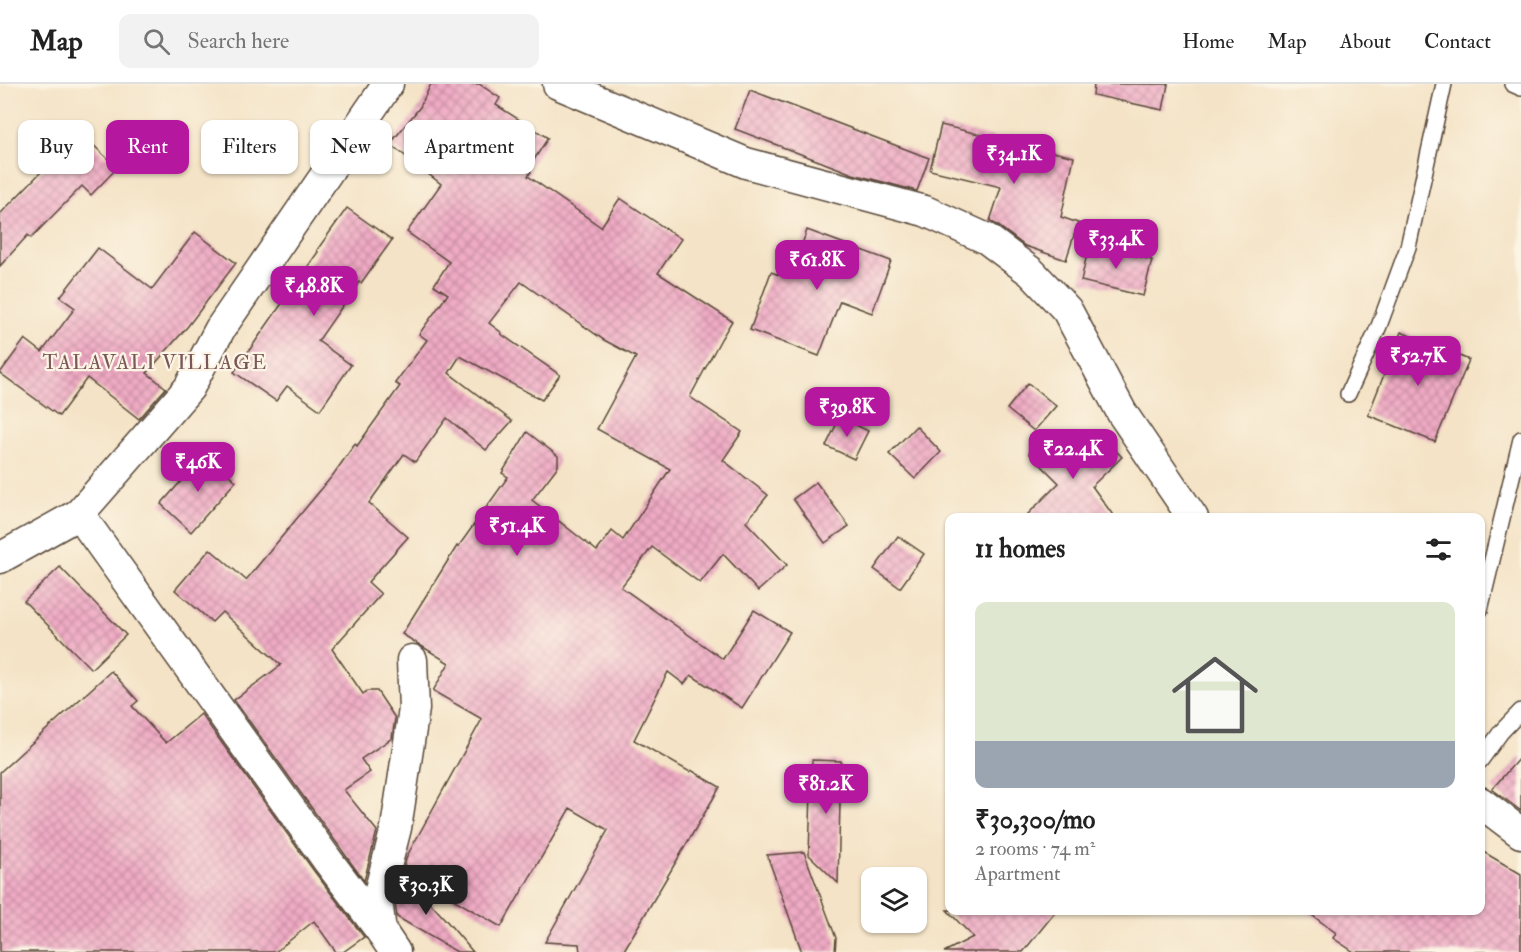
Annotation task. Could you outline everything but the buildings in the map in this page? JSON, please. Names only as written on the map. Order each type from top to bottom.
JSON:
[{"type":"street","points":[[0,558],[79,514],[189,388],[220,329],[388,84]]},
{"type":"street","points":[[558,84],[746,163],[925,211],[987,239],[1031,272],[1067,310],[1122,413],[1190,513]]},
{"type":"street","points":[[79,514],[388,941]]},
{"type":"street","points":[[388,941],[377,901],[396,828],[414,709],[412,660]]},
{"type":"street","points":[[1485,806],[1521,833]]},
{"type":"lane","points":[[1348,394],[1379,326],[1408,247],[1444,84]]},
{"type":"lane","points":[[1512,84],[1521,88]]},
{"type":"lane","points":[[1485,589],[1521,439]]},
{"type":"lane","points":[[1485,754],[1501,732],[1521,711]]},
{"type":"district","name":"TALAVALI VILLAGE","points":[[155,362]]}]
